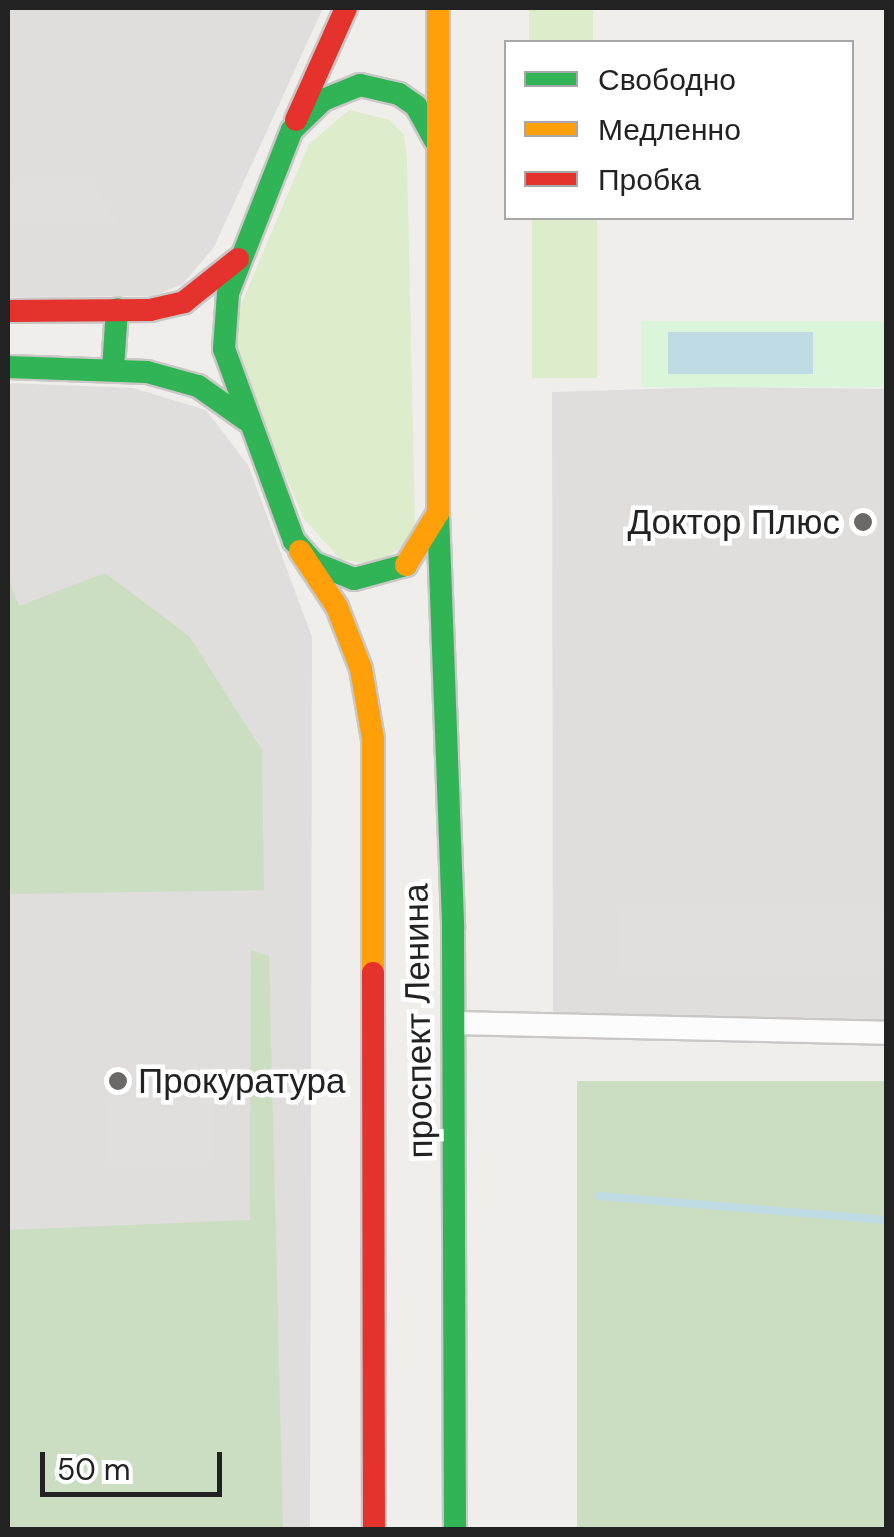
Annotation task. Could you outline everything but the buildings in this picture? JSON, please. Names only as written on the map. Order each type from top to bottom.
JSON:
[{"type":"main road","points":[[292,130],[346,8]]},
{"type":"main road","points":[[436,140],[438,8]]},
{"type":"main road","points":[[292,130],[323,100],[360,85],[399,94],[416,106],[436,140]]},
{"type":"main road","name":"проспект Ленина","points":[[292,130],[239,258],[224,349],[294,542],[337,607],[361,668],[374,738],[374,1530]]},
{"type":"main road","name":"проспект Ленина","points":[[436,140],[438,513],[454,1023],[455,1530]]},
{"type":"main road","points":[[8,311],[117,309],[184,302],[239,258]]},
{"type":"main road","points":[[114,369],[117,309]]},
{"type":"main road","points":[[8,368],[114,369],[198,386],[247,421]]},
{"type":"main road","points":[[294,542],[334,574],[373,578],[408,564],[438,513]]},
{"type":"street","points":[[454,1023],[886,1033]]},
{"type":"shaded area","points":[[8,8],[323,8],[214,247],[183,284],[153,296],[8,297]]},
{"type":"shaded area","points":[[8,178],[88,178],[117,222],[8,224]]},
{"type":"shaded area","points":[[8,383],[133,388],[206,410],[248,465],[312,637],[310,1529],[8,1530]]},
{"type":"shaded area","points":[[718,387],[886,389],[886,1024],[553,1022],[552,392]]},
{"type":"shaded area","points":[[619,909],[886,909],[886,970],[619,970]]},
{"type":"shaded area","points":[[213,1100],[214,1161],[108,1163],[107,1102]]},
{"type":"green space","points":[[529,8],[593,8],[593,40],[529,40]]},
{"type":"green space","points":[[349,110],[390,120],[404,135],[407,159],[415,523],[411,540],[376,565],[340,559],[304,519],[234,353],[240,307],[309,144]]},
{"type":"green space","points":[[532,220],[597,220],[597,378],[532,378]]},
{"type":"green space","points":[[641,321],[886,321],[886,387],[641,387]]},
{"type":"green space","points":[[105,573],[189,636],[262,750],[264,890],[8,894],[8,578],[19,606]]},
{"type":"green space","points":[[251,950],[269,956],[283,1529],[8,1529],[8,1230],[250,1220]]},
{"type":"green space","points":[[577,1081],[886,1081],[886,1529],[577,1529]]},
{"type":"water","points":[[668,332],[813,332],[813,374],[668,374]]},
{"type":"waterway","points":[[599,1196],[886,1220]]},
{"type":"traffic: fast","points":[[406,565],[354,579],[314,563],[294,541],[224,349],[228,293],[292,130],[323,100],[360,85],[399,94],[416,106],[435,140]]},
{"type":"traffic: fast","points":[[113,369],[117,309]]},
{"type":"traffic: fast","points":[[8,367],[147,372],[198,386],[246,420]]},
{"type":"traffic: fast","points":[[438,513],[453,929],[455,1530]]},
{"type":"traffic: slow","points":[[406,565],[438,513],[438,8]]},
{"type":"traffic: slow","points":[[300,551],[337,607],[361,669],[373,739],[373,973]]},
{"type":"traffic: jam","points":[[296,120],[346,8]]},
{"type":"traffic: jam","points":[[8,311],[150,310],[184,302],[238,259]]},
{"type":"traffic: jam","points":[[373,973],[374,1530]]},
{"type":"place","name":"Доктор Плюс","points":[[863,522]]},
{"type":"place","name":"Прокуратура","points":[[118,1081]]}]
